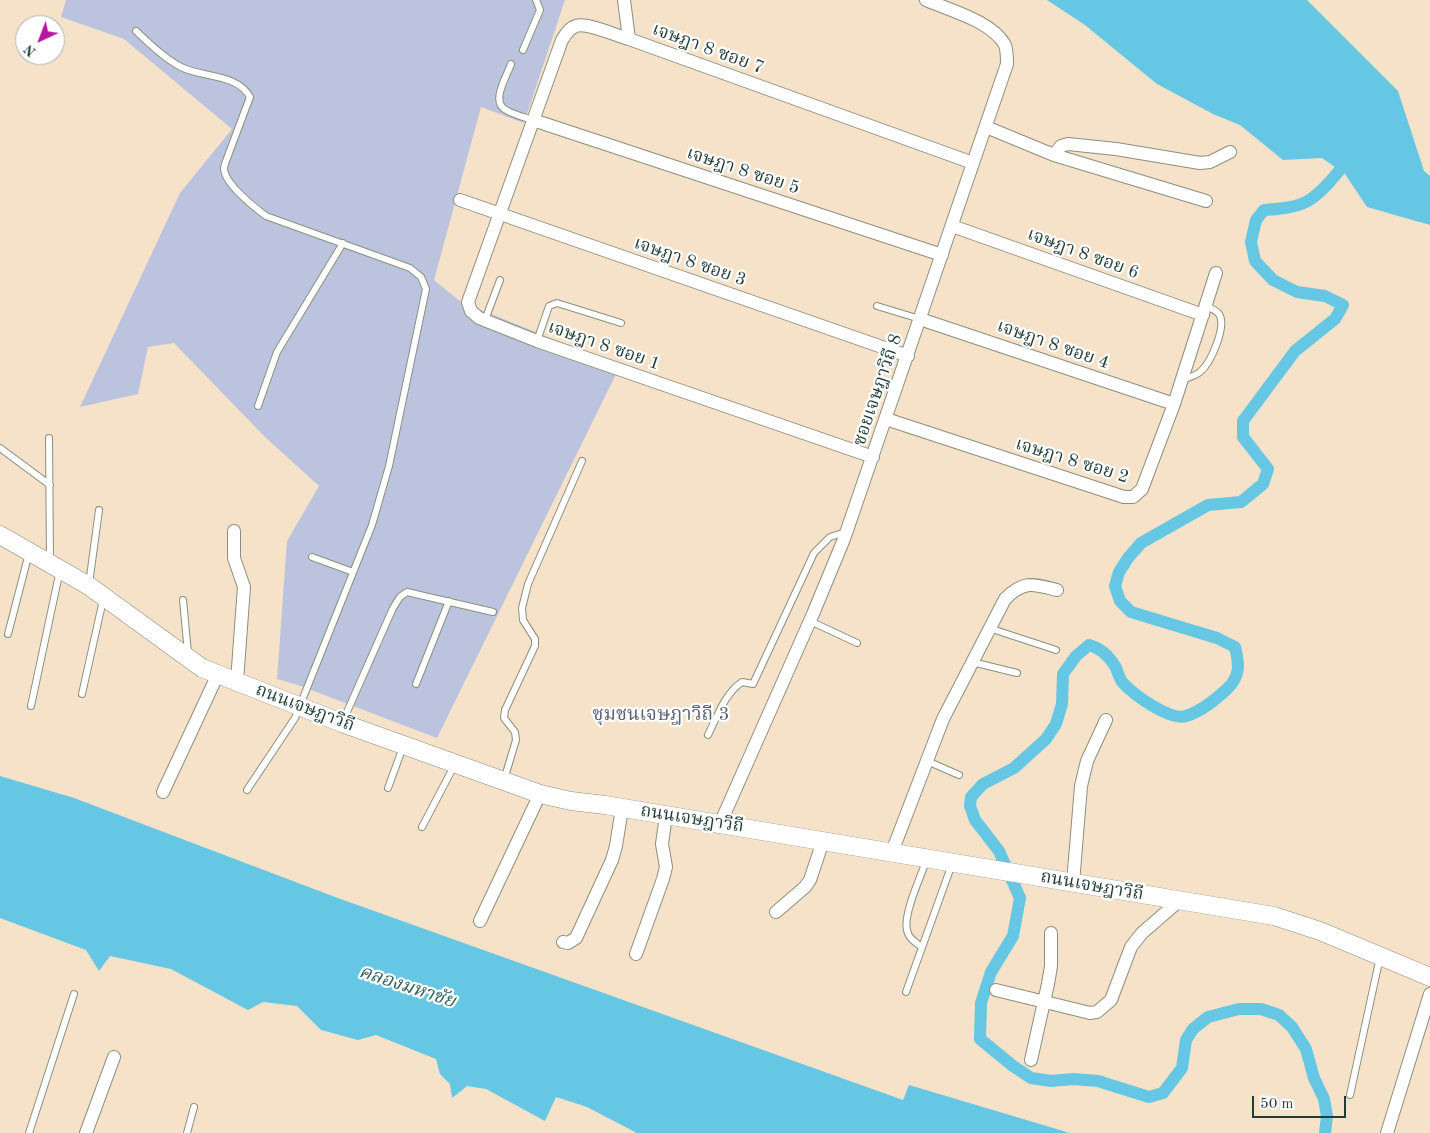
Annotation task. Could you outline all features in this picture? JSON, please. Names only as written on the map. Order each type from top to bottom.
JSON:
[{"type":"street","points":[[624,0],[629,39]]},
{"type":"street","name":"ซอยเจษฎาวิถี 8","points":[[720,824],[810,621],[847,531],[1007,64],[1006,46],[995,32],[926,0]]},
{"type":"street","name":"เจษฎา 8 ซอย 7","points":[[516,167],[562,40],[568,30],[577,25],[588,26],[629,39],[974,163]]},
{"type":"street","name":"เจษฎา 8 ซอย 5","points":[[533,120],[942,255]]},
{"type":"street","points":[[986,127],[1054,154],[1206,201]]},
{"type":"street","points":[[1054,154],[1062,146],[1068,144],[1116,149],[1200,163],[1210,162],[1230,152]]},
{"type":"street","points":[[1111,172],[1116,149]]},
{"type":"street","name":"เจษฎา 8 ซอย 1","points":[[516,167],[501,215],[468,302],[471,311],[479,318],[537,341],[873,457]]},
{"type":"street","name":"เจษฎา 8 ซอย 3","points":[[460,200],[908,356]]},
{"type":"street","name":"เจษฎา 8 ซอย 6","points":[[952,226],[1204,310]]},
{"type":"street","name":"เจษฎา 8 ซอย 2","points":[[886,418],[1124,497],[1133,497],[1142,489],[1174,404],[1216,273]]},
{"type":"street","name":"เจษฎา 8 ซอย 4","points":[[920,319],[1174,404]]},
{"type":"street","points":[[234,531],[234,558],[244,587],[237,682]]},
{"type":"street","name":"ถนนเจษฎาวิถี","points":[[0,535],[89,586],[202,668],[342,722],[540,794],[571,801],[823,840],[1274,916],[1320,931],[1430,977]]},
{"type":"street","points":[[892,852],[943,719],[1004,599],[1022,585],[1033,584],[1057,590]]},
{"type":"street","points":[[163,792],[218,674]]},
{"type":"street","points":[[1073,883],[1081,786],[1087,761],[1106,720]]},
{"type":"street","points":[[480,921],[540,794]]},
{"type":"street","points":[[563,942],[568,943],[576,938],[612,860],[622,808]]},
{"type":"street","points":[[636,954],[666,866],[662,844],[666,815]]},
{"type":"street","points":[[776,912],[805,887],[810,880],[823,840]]},
{"type":"street","points":[[996,990],[1090,1013],[1097,1012],[1111,1000],[1131,947],[1142,932],[1179,901]]},
{"type":"street","points":[[1031,1060],[1051,966],[1052,933]]},
{"type":"street","points":[[1387,1133],[1430,994]]},
{"type":"street","points":[[86,1133],[114,1057]]},
{"type":"lane","points":[[524,50],[540,10],[536,0]]},
{"type":"lane","points":[[136,31],[164,56],[182,68],[233,81],[246,90],[250,97],[224,170],[230,181],[243,196],[266,216],[410,268],[421,277],[426,289],[389,466],[372,524],[300,706],[289,729],[246,790]]},
{"type":"lane","points":[[511,64],[499,96],[499,102],[504,110],[533,120]]},
{"type":"lane","points":[[258,406],[277,352],[342,243]]},
{"type":"lane","points":[[485,320],[500,280]]},
{"type":"lane","points":[[537,341],[549,306],[557,303],[620,323]]},
{"type":"lane","points":[[877,306],[920,319]]},
{"type":"lane","points":[[1182,380],[1199,373],[1207,365],[1214,352],[1222,323],[1220,314],[1214,310],[1204,310]]},
{"type":"lane","points":[[31,706],[55,565],[49,438]]},
{"type":"lane","points":[[0,448],[50,485]]},
{"type":"lane","points":[[504,781],[516,740],[515,732],[504,718],[505,710],[535,646],[535,638],[523,620],[522,608],[528,584],[582,461]]},
{"type":"lane","points":[[89,586],[99,510]]},
{"type":"lane","points":[[708,735],[728,696],[736,686],[742,682],[753,684],[814,553],[830,537],[847,531]]},
{"type":"lane","points":[[8,634],[30,551]]},
{"type":"lane","points":[[312,557],[353,572]]},
{"type":"lane","points":[[342,722],[400,596],[407,592],[493,612]]},
{"type":"lane","points":[[82,694],[104,596]]},
{"type":"lane","points":[[183,600],[188,659]]},
{"type":"lane","points":[[416,684],[450,601]]},
{"type":"lane","points":[[810,621],[857,643]]},
{"type":"lane","points":[[989,628],[1056,650]]},
{"type":"lane","points":[[971,662],[1017,673]]},
{"type":"lane","points":[[388,788],[404,745]]},
{"type":"lane","points":[[927,761],[959,775]]},
{"type":"lane","points":[[422,827],[455,764]]},
{"type":"lane","points":[[922,947],[906,931],[906,917],[928,858]]},
{"type":"lane","points":[[906,992],[953,862]]},
{"type":"lane","points":[[1350,1095],[1380,955]]},
{"type":"lane","points":[[30,1133],[74,994]]},
{"type":"lane","points":[[187,1133],[194,1107]]},
{"type":"shaded area","points":[[66,0],[565,0],[524,123],[481,107],[434,280],[461,302],[620,366],[437,738],[298,685],[277,679],[287,541],[319,486],[264,436],[174,343],[148,347],[138,394],[80,407],[180,193],[232,129],[124,39],[65,18],[65,15],[62,15]]},
{"type":"water","points":[[1047,0],[1307,0],[1398,91],[1424,171],[1430,176],[1430,225],[1367,207],[1345,174],[1322,158],[1283,160],[1240,125],[1213,114],[1157,84],[1085,25]]},
{"type":"water","name":"คลองมหาชัย","points":[[0,776],[74,798],[335,897],[903,1100],[909,1085],[1070,1133],[637,1133],[587,1107],[556,1097],[545,1121],[486,1089],[467,1086],[452,1098],[450,1084],[440,1074],[436,1059],[376,1035],[358,1040],[321,1030],[297,1006],[263,1002],[248,1010],[171,969],[110,956],[99,971],[86,950],[0,918]]},
{"type":"waterway","points":[[1325,1133],[1327,1116],[1324,1099],[1314,1078],[1306,1049],[1292,1027],[1279,1015],[1261,1009],[1239,1009],[1208,1017],[1193,1029],[1186,1040],[1182,1068],[1163,1093],[1149,1097],[1098,1081],[1073,1079],[1051,1081],[1031,1078],[980,1039],[981,1003],[991,972],[1013,936],[1020,898],[999,851],[975,820],[970,806],[971,797],[983,784],[1014,768],[1046,739],[1056,724],[1062,704],[1063,674],[1076,656],[1089,645],[1100,650],[1110,659],[1128,688],[1153,706],[1179,717],[1186,716],[1208,705],[1227,689],[1235,679],[1238,669],[1235,647],[1217,638],[1131,612],[1120,601],[1115,586],[1119,572],[1141,543],[1208,505],[1241,502],[1263,484],[1268,469],[1243,437],[1243,421],[1295,351],[1335,319],[1343,305],[1325,296],[1297,292],[1273,280],[1255,261],[1251,242],[1256,220],[1264,210],[1296,206],[1312,198],[1330,182],[1350,157]]},
{"type":"district","name":"ชุมชนเจษฎาวิถี 3","points":[[661,715]]}]
